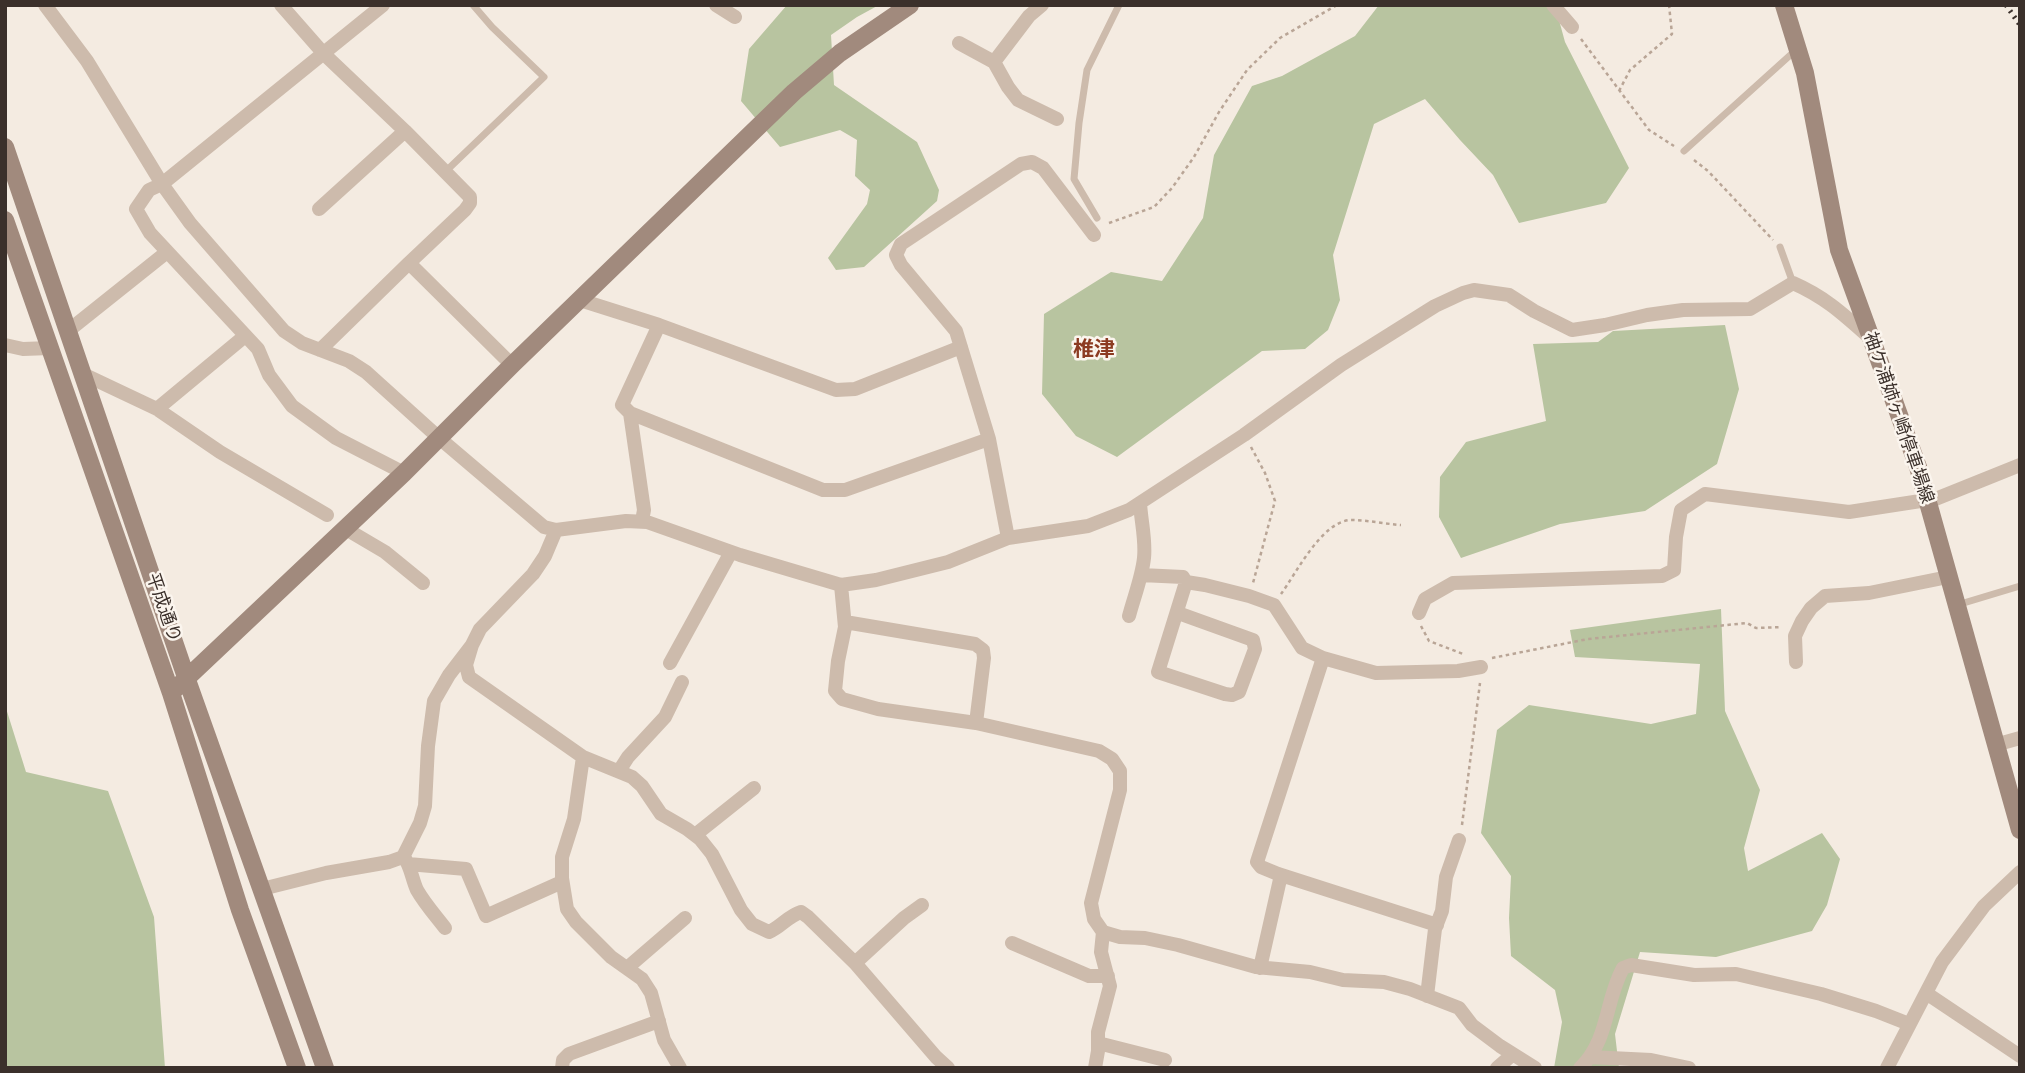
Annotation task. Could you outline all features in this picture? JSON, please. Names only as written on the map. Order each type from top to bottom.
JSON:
[{"type":"street","points":[[45,5],[86,61],[162,184],[190,223],[284,331],[302,343],[349,361],[366,372],[544,527],[556,530],[642,521],[841,585],[876,580],[948,562],[1008,538],[1088,526],[1129,510],[1244,435],[1341,365],[1435,306],[1474,290],[1509,295],[1572,330],[1683,310],[1750,309],[1793,283],[1830,303],[1869,337]]},
{"type":"street","points":[[281,5],[324,54],[470,197],[470,203],[449,227],[320,350]]},
{"type":"street","points":[[383,5],[162,184],[149,190],[136,209],[150,233],[258,349],[269,375],[292,406],[336,438],[404,473]]},
{"type":"street","points":[[716,5],[735,17]]},
{"type":"street","points":[[171,693],[346,529],[794,92],[841,53],[910,5]]},
{"type":"street","points":[[994,62],[1029,16],[1042,5]]},
{"type":"street","points":[[1552,5],[1572,27]]},
{"type":"street","name":"袖ケ浦姉ヶ崎停車場線","points":[[1784,5],[1805,73],[1839,250],[1918,467],[2019,825]]},
{"type":"street","points":[[959,43],[994,62],[1018,100],[1057,119]]},
{"type":"street","points":[[319,209],[405,131]]},
{"type":"street","name":"平成通り","points":[[5,147],[187,680],[325,1068]]},
{"type":"street","points":[[1008,538],[989,439],[956,331],[901,265],[897,255],[901,244],[1021,164],[1032,162],[1043,168],[1094,235]]},
{"type":"street","name":"平成通り","points":[[5,220],[171,693],[240,910],[297,1068]]},
{"type":"street","points":[[68,331],[167,252]]},
{"type":"street","points":[[409,263],[512,365]]},
{"type":"street","points":[[580,300],[659,325],[836,390],[855,388],[961,347]]},
{"type":"street","points":[[659,325],[622,405],[630,413],[823,489],[845,490],[989,439]]},
{"type":"street","points":[[157,409],[245,336]]},
{"type":"street","points":[[5,345],[23,349],[50,348]]},
{"type":"street","points":[[83,374],[157,409],[220,452],[327,515]]},
{"type":"street","points":[[630,413],[644,510],[642,521]]},
{"type":"street","points":[[1419,613],[1425,599],[1453,583],[1662,576],[1674,570],[1681,510],[1705,494],[1849,512],[1927,501],[2020,465]]},
{"type":"street","points":[[1129,617],[1144,556],[1140,503]]},
{"type":"street","points":[[346,529],[385,552],[423,583]]},
{"type":"street","points":[[556,530],[545,556],[533,574],[480,629],[466,665],[469,677],[583,757],[632,777],[662,814],[695,835],[712,854],[727,886],[752,924],[769,932],[801,912],[855,963],[948,1068]]},
{"type":"street","points":[[670,663],[732,552]]},
{"type":"street","points":[[1141,575],[1182,577],[1186,582],[1249,596],[1273,605],[1302,648],[1323,658],[1376,673],[1458,671],[1482,664]]},
{"type":"street","points":[[1796,662],[1795,636],[1799,626],[1811,608],[1825,596],[1869,593],[1948,577]]},
{"type":"street","points":[[1178,613],[1254,640],[1255,649],[1239,692],[1226,694],[1158,672],[1186,582]]},
{"type":"street","points":[[841,585],[845,622],[835,691],[842,699],[878,709],[976,723],[1099,751],[1112,759],[1120,771],[1120,790],[1091,902],[1094,919],[1103,932],[1101,952],[1110,986],[1098,1032],[1095,1068]]},
{"type":"street","points":[[845,622],[975,644],[983,650],[976,723]]},
{"type":"street","points":[[445,928],[428,908],[416,887],[406,860],[425,806],[428,746],[434,701],[449,675],[472,645]]},
{"type":"street","points":[[1323,658],[1257,862],[1261,867],[1281,875],[1437,925]]},
{"type":"street","points":[[619,771],[628,757],[665,717],[682,682]]},
{"type":"street","points":[[1995,745],[2020,738]]},
{"type":"street","points":[[583,757],[574,819],[562,857],[562,882],[567,909],[576,922],[611,957],[642,979],[651,993],[664,1040],[680,1068]]},
{"type":"street","points":[[695,835],[754,788]]},
{"type":"street","points":[[1427,996],[1446,877],[1459,840]]},
{"type":"street","points":[[262,889],[326,873],[406,860],[466,869],[486,916],[562,882]]},
{"type":"street","points":[[1887,1068],[1942,962],[1984,906],[2020,872]]},
{"type":"street","points":[[1260,968],[1281,875]]},
{"type":"street","points":[[855,963],[922,905]]},
{"type":"street","points":[[626,968],[685,918]]},
{"type":"street","points":[[1103,932],[1178,945],[1260,968],[1310,972],[1343,980],[1384,982],[1458,1008],[1472,1025],[1535,1068]]},
{"type":"street","points":[[1012,943],[1088,976],[1108,976]]},
{"type":"street","points":[[1585,1062],[1599,1043],[1616,979],[1623,968],[1631,965],[1694,975],[1736,974],[1821,994],[1909,1024]]},
{"type":"street","points":[[1926,993],[2020,1056]]},
{"type":"street","points":[[562,1068],[563,1060],[569,1054],[659,1021]]},
{"type":"street","points":[[1098,1043],[1165,1060]]},
{"type":"street","points":[[1497,1068],[1513,1054]]},
{"type":"street","points":[[1585,1062],[1651,1060],[1689,1068]]},
{"type":"lane","points":[[445,172],[544,77],[473,5]]},
{"type":"lane","points":[[1097,218],[1074,179],[1079,123],[1087,70],[1119,5]]},
{"type":"lane","points":[[1684,151],[1797,49]]},
{"type":"lane","points":[[1780,247],[1793,283]]},
{"type":"lane","points":[[1956,605],[2020,586]]},
{"type":"path","points":[[1097,218],[1110,223],[1154,207],[1172,188],[1194,157],[1247,69],[1280,38],[1337,5]]},
{"type":"path","points":[[1619,91],[1630,70],[1672,34],[1669,5]]},
{"type":"path","points":[[1572,27],[1649,130],[1684,151],[1707,171],[1780,247]]},
{"type":"path","points":[[1244,435],[1265,473],[1275,501],[1249,596]]},
{"type":"path","points":[[1273,605],[1324,533],[1336,523],[1350,520],[1401,525]]},
{"type":"path","points":[[1419,613],[1422,629],[1429,641],[1482,664]]},
{"type":"path","points":[[1482,664],[1497,656],[1588,639],[1747,623],[1756,628],[1799,626]]},
{"type":"path","points":[[1459,840],[1482,664]]},
{"type":"green space","points":[[787,5],[879,5],[831,35],[834,85],[917,142],[939,190],[937,201],[864,267],[836,270],[828,258],[867,204],[870,190],[855,176],[857,140],[840,130],[780,147],[741,101],[749,49]]},
{"type":"green space","points":[[1379,5],[1546,5],[1556,9],[1565,42],[1629,168],[1606,203],[1519,223],[1493,175],[1425,99],[1374,124],[1333,255],[1340,300],[1328,330],[1305,349],[1262,351],[1117,457],[1076,436],[1042,394],[1044,314],[1111,272],[1162,281],[1203,218],[1214,155],[1252,86],[1282,76],[1355,36]]},
{"type":"green space","points":[[1725,325],[1739,389],[1717,464],[1645,511],[1560,524],[1461,558],[1439,517],[1440,477],[1466,442],[1546,421],[1533,344],[1598,342],[1613,331]]},
{"type":"green space","points":[[1721,609],[1725,711],[1760,790],[1744,848],[1748,871],[1822,833],[1840,859],[1827,905],[1812,931],[1716,957],[1640,952],[1615,1034],[1619,1068],[1554,1068],[1562,1022],[1555,990],[1511,956],[1511,876],[1481,833],[1497,730],[1529,705],[1651,724],[1696,714],[1700,664],[1575,657],[1570,630]]},
{"type":"green space","points":[[5,705],[26,772],[108,791],[154,917],[165,1068],[5,1068]]},
{"type":"railway","points":[[2006,5],[2020,25]]},
{"type":"district","name":"椎津","points":[[1094,351]]}]
